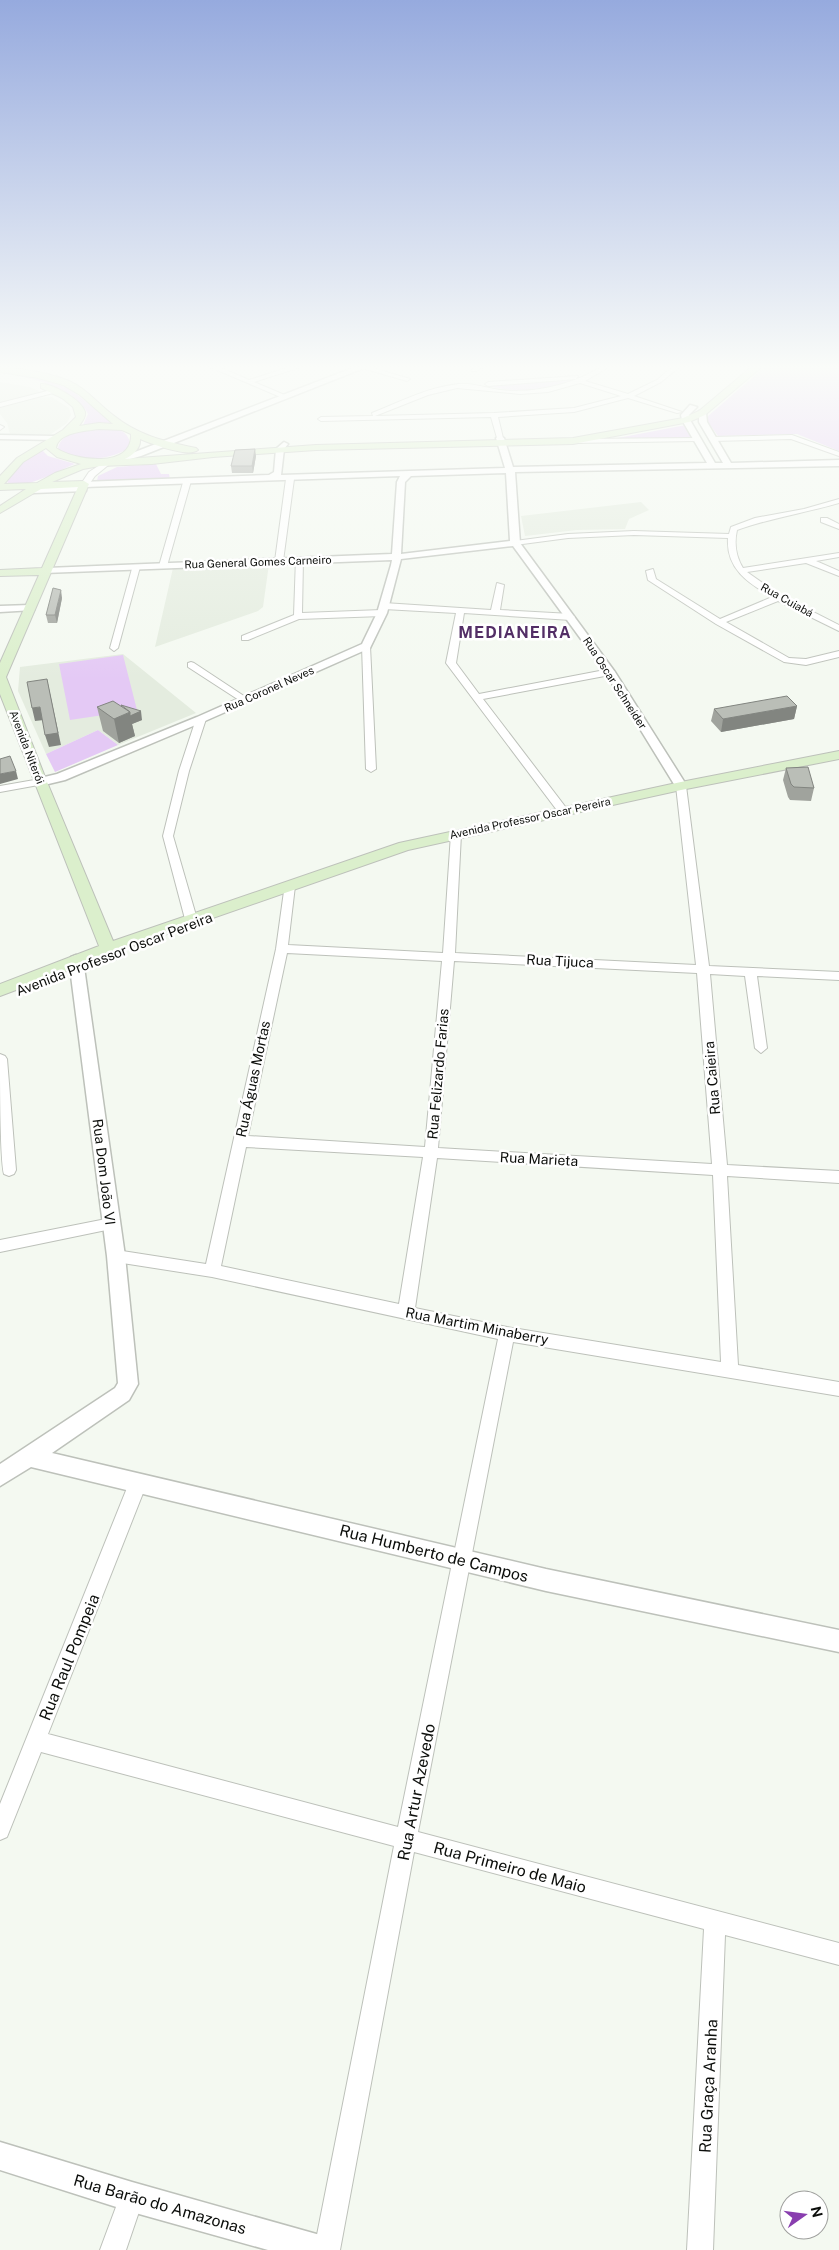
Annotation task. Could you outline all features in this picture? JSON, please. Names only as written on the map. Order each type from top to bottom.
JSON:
[{"type":"main road","points":[[0,482],[12,469]]},
{"type":"main road","points":[[0,510],[61,473],[73,469]]},
{"type":"main road","points":[[0,487],[36,488],[85,485]]},
{"type":"main road","name":"Avenida Niterói","points":[[85,485],[0,677],[40,782],[109,952]]},
{"type":"main road","name":"Rua General Gomes Carneiro","points":[[0,573],[47,571]]},
{"type":"main road","name":"Avenida Professor Oscar Pereira","points":[[0,990],[77,964],[190,919],[228,908],[370,856],[456,834],[681,786],[839,755]]},
{"type":"main road","name":"Avenida Professor Oscar Pereira","points":[[109,952],[199,923],[228,908]]},
{"type":"main road","name":"Avenida Professor Oscar Pereira","points":[[0,999],[77,964]]},
{"type":"street","name":"Avenida Niterói","points":[[85,485],[92,474],[99,469]]},
{"type":"street","points":[[269,479],[278,474],[279,469]]},
{"type":"street","points":[[279,561],[290,478],[287,469]]},
{"type":"street","points":[[509,469],[515,542],[568,536],[634,533],[731,536]]},
{"type":"street","points":[[401,487],[409,478],[416,477],[597,469]]},
{"type":"street","points":[[85,485],[620,469]]},
{"type":"street","points":[[813,469],[831,473]]},
{"type":"street","points":[[371,769],[366,646],[383,610],[396,565],[401,487],[404,476],[408,474]]},
{"type":"street","points":[[163,566],[187,481]]},
{"type":"street","points":[[839,501],[805,511],[745,523],[734,529],[731,536],[733,552],[741,571],[839,555]]},
{"type":"street","points":[[824,520],[839,527]]},
{"type":"street","name":"Rua General Gomes Carneiro","points":[[47,571],[396,557],[515,542]]},
{"type":"street","name":"Rua Oscar Schneider","points":[[515,542],[571,616],[610,672],[681,786]]},
{"type":"street","points":[[298,616],[299,560]]},
{"type":"street","points":[[808,560],[839,574]]},
{"type":"street","points":[[114,648],[136,567]]},
{"type":"street","points":[[650,571],[652,580],[719,622],[787,660],[797,662],[839,654]]},
{"type":"street","name":"Rua Cuiabá","points":[[741,571],[780,597],[839,628]]},
{"type":"street","points":[[496,613],[500,584]]},
{"type":"street","points":[[719,622],[780,597]]},
{"type":"street","points":[[0,609],[30,608]]},
{"type":"street","points":[[245,638],[298,616],[383,610],[571,616]]},
{"type":"street","points":[[460,612],[451,663],[563,811]]},
{"type":"street","name":"Rua Coronel Neves","points":[[0,789],[60,777],[201,720],[366,646]]},
{"type":"street","points":[[191,665],[245,700]]},
{"type":"street","points":[[477,697],[610,672]]},
{"type":"street","points":[[190,919],[168,836],[184,771],[201,720]]},
{"type":"street","name":"Rua Caieira","points":[[681,786],[703,969],[720,1169],[730,1371]]},
{"type":"street","name":"Rua Felizardo Farias","points":[[406,1312],[431,1153],[449,956],[456,834]]},
{"type":"street","name":"Rua Águas Mortas","points":[[212,1271],[282,949],[289,886]]},
{"type":"street","name":"Rua Tijuca","points":[[282,949],[839,976]]},
{"type":"street","name":"Rua Dom João VI","points":[[30,1457],[122,1394],[128,1384],[116,1256],[77,964]]},
{"type":"street","points":[[750,972],[761,1048]]},
{"type":"street","points":[[0,1059],[9,1170]]},
{"type":"street","name":"Rua Marieta","points":[[239,1141],[839,1177]]},
{"type":"street","points":[[0,1246],[111,1224]]},
{"type":"street","name":"Rua Martim Minaberry","points":[[116,1256],[212,1271],[507,1334],[839,1389]]},
{"type":"street","name":"Rua Artur Azevedo","points":[[327,2250],[406,1839],[507,1334]]},
{"type":"street","points":[[0,1476],[30,1457]]},
{"type":"street","name":"Rua Humberto de Campos","points":[[30,1457],[546,1580],[839,1641]]},
{"type":"street","name":"Rua Raul Pompeia","points":[[0,1830],[138,1483]]},
{"type":"street","name":"Rua Primeiro de Maio","points":[[36,1741],[715,1923],[839,1954]]},
{"type":"street","name":"Rua Graça Aranha","points":[[700,2250],[715,1923]]},
{"type":"street","name":"Rua Barão do Amazonas","points":[[0,2156],[132,2197],[320,2250]]},
{"type":"street","points":[[113,2250],[132,2197]]},
{"type":"shaded area","points":[[18,469],[64,469],[32,482],[14,484],[7,482]]},
{"type":"shaded area","points":[[113,469],[158,469],[161,474],[169,474],[170,479],[97,481],[98,476]]},
{"type":"shaded area","points":[[641,502],[649,510],[629,519],[625,529],[577,530],[525,536],[521,516]]},
{"type":"shaded area","points":[[269,564],[263,607],[258,611],[155,647],[173,568]]},
{"type":"shaded area","points":[[123,654],[196,713],[118,745],[98,730],[46,754],[18,691],[20,667]]},
{"type":"shaded area","points":[[123,655],[137,710],[70,720],[59,664]]},
{"type":"shaded area","points":[[98,730],[118,745],[55,772],[46,754]]},
{"type":"building","points":[[53,588],[61,590],[55,615],[46,615]]},
{"type":"building","points":[[47,679],[58,733],[45,735],[40,707],[32,708],[27,682]]},
{"type":"building","points":[[787,696],[797,706],[723,719],[714,709]]},
{"type":"building","points":[[113,701],[130,712],[114,719],[97,707]]},
{"type":"building","points":[[121,705],[141,711],[130,716],[130,712]]},
{"type":"building","points":[[10,756],[16,771],[0,774],[0,759]]},
{"type":"building","points":[[808,767],[814,788],[794,787],[791,784],[786,768]]},
{"type":"district","name":"MEDIANEIRA","points":[[515,632]]}]
